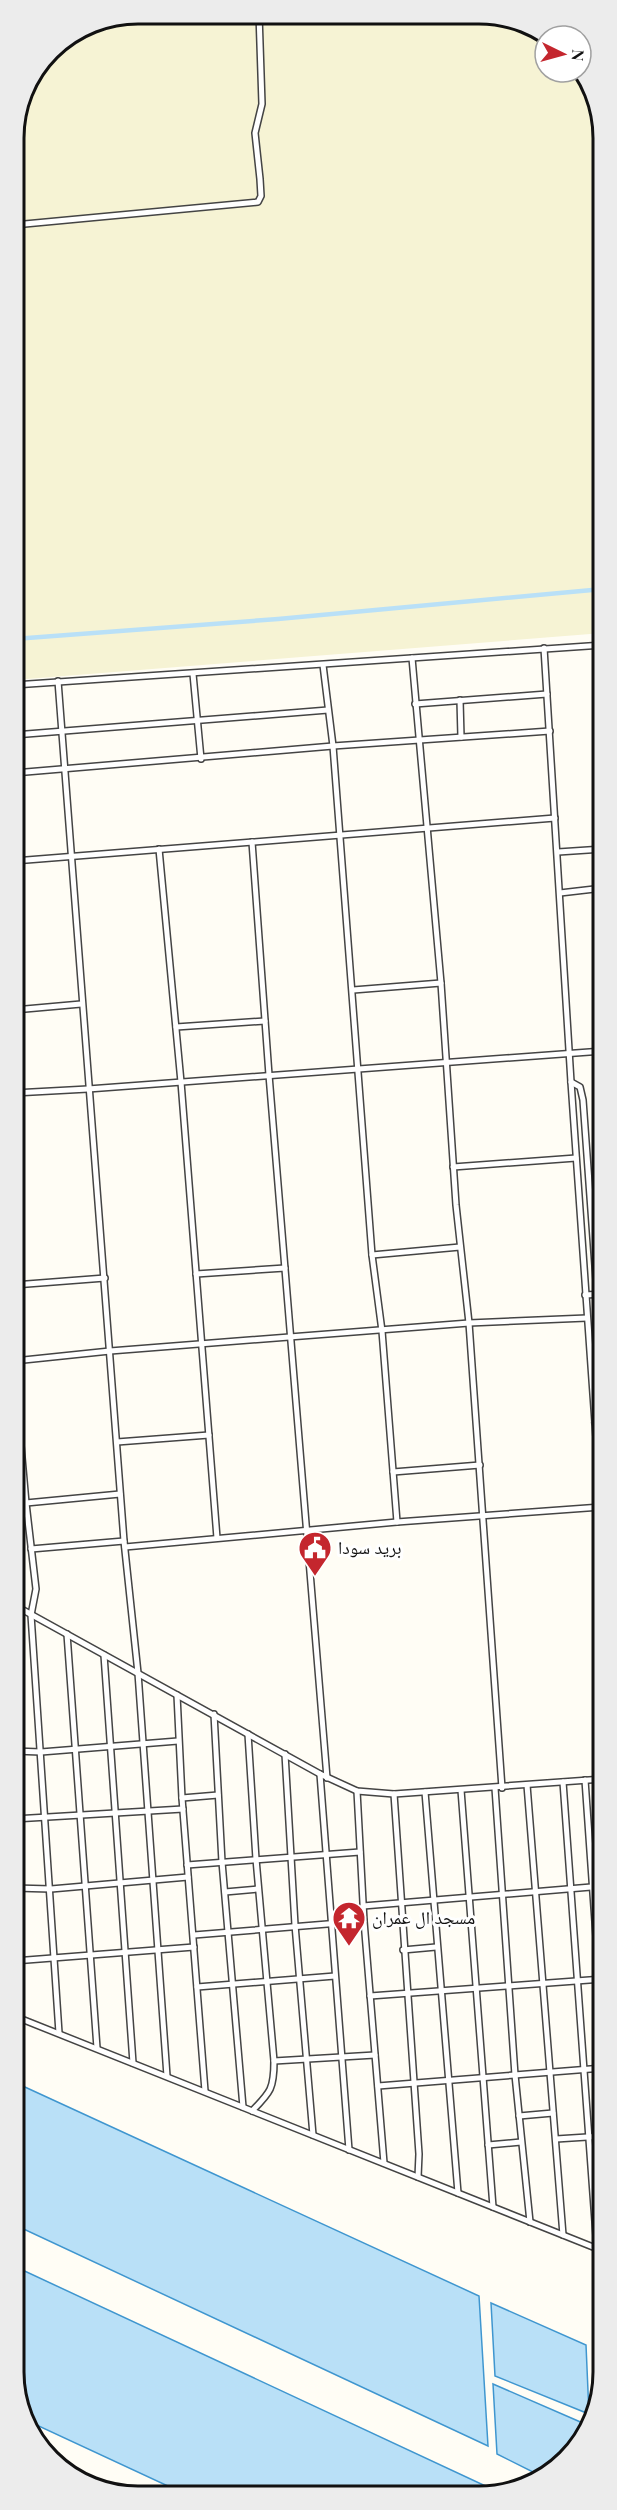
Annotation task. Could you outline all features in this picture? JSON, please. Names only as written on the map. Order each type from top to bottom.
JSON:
[{"type":"street","points":[[24,224],[258,202],[261,196],[255,133],[262,104],[259,24]]},
{"type":"street","points":[[24,685],[593,646]]},
{"type":"street","points":[[544,648],[593,1397]]},
{"type":"street","points":[[412,658],[441,982],[453,1167],[470,1323],[502,1788]]},
{"type":"street","points":[[323,665],[333,747],[372,1255],[382,1331],[397,1522]]},
{"type":"street","points":[[193,674],[201,759]]},
{"type":"street","points":[[58,681],[124,1544],[138,1673],[167,2076]]},
{"type":"street","points":[[416,704],[547,694]]},
{"type":"street","points":[[460,700],[461,737]]},
{"type":"street","points":[[24,734],[328,710]]},
{"type":"street","points":[[24,773],[550,731]]},
{"type":"street","points":[[24,860],[555,818]]},
{"type":"street","points":[[252,842],[327,1778]]},
{"type":"street","points":[[159,849],[181,1082],[217,1539]]},
{"type":"street","points":[[558,852],[593,850]]},
{"type":"street","points":[[560,893],[593,889]]},
{"type":"street","points":[[353,990],[441,982]]},
{"type":"street","points":[[24,1009],[81,1004]]},
{"type":"street","points":[[176,1027],[265,1021]]},
{"type":"street","points":[[24,1092],[593,1052]]},
{"type":"street","points":[[571,1082],[580,1086],[583,1100],[593,1249]]},
{"type":"street","points":[[453,1167],[576,1158]]},
{"type":"street","points":[[372,1255],[460,1247]]},
{"type":"street","points":[[196,1274],[285,1268]]},
{"type":"street","points":[[24,1284],[105,1278]]},
{"type":"street","points":[[585,1295],[593,1294]]},
{"type":"street","points":[[24,1360],[110,1351],[470,1323],[587,1318]]},
{"type":"street","points":[[117,1442],[209,1435]]},
{"type":"street","points":[[393,1472],[480,1464]]},
{"type":"street","points":[[24,1480],[36,1589],[31,1615],[56,1958],[59,2033]]},
{"type":"street","points":[[26,1503],[120,1494]]},
{"type":"street","points":[[31,1549],[217,1539],[397,1522],[593,1508]]},
{"type":"street","points":[[24,1611],[327,1778],[357,1791],[394,1794],[502,1788],[593,1780]]},
{"type":"street","points":[[67,1634],[97,2049]]},
{"type":"street","points":[[104,1655],[123,1952],[133,2063]]},
{"type":"street","points":[[177,1695],[182,1798],[205,2091]]},
{"type":"street","points":[[214,1714],[222,1862],[243,2107]]},
{"type":"street","points":[[248,1734],[258,1889],[274,2061],[273,2086],[252,2111]]},
{"type":"street","points":[[24,1751],[178,1741]]},
{"type":"street","points":[[285,1754],[313,2135]]},
{"type":"street","points":[[320,1774],[349,2150]]},
{"type":"street","points":[[585,1780],[593,1907]]},
{"type":"street","points":[[562,1782],[593,2177]]},
{"type":"street","points":[[527,1785],[564,2235]]},
{"type":"street","points":[[495,1788],[515,2074],[530,2222]]},
{"type":"street","points":[[461,1790],[493,2207]]},
{"type":"street","points":[[357,1791],[364,1921],[384,2163]]},
{"type":"street","points":[[425,1792],[458,2193]]},
{"type":"street","points":[[394,1794],[403,1950],[419,2154],[418,2177]]},
{"type":"street","points":[[182,1798],[218,1795]]},
{"type":"street","points":[[24,1819],[183,1809]]},
{"type":"street","points":[[187,1865],[360,1852]]},
{"type":"street","points":[[24,1888],[51,1889],[188,1877]]},
{"type":"street","points":[[363,1906],[591,1887]]},
{"type":"street","points":[[225,1892],[258,1889]]},
{"type":"street","points":[[194,1935],[364,1921]]},
{"type":"street","points":[[24,1961],[194,1947]]},
{"type":"street","points":[[403,1950],[436,1947]]},
{"type":"street","points":[[197,1988],[335,1976]]},
{"type":"street","points":[[370,1996],[593,1979]]},
{"type":"street","points":[[24,2020],[593,2247]]},
{"type":"street","points":[[274,2061],[375,2055]]},
{"type":"street","points":[[378,2086],[593,2068]]},
{"type":"street","points":[[519,2116],[554,2113]]},
{"type":"street","points":[[556,2139],[593,2136]]},
{"type":"street","points":[[488,2145],[521,2142]]},
{"type":"shaded area","points":[[479,24],[501,26],[533,38],[533,84],[579,84],[589,108],[593,138],[593,634],[24,679],[24,130],[33,94],[39,81],[57,57],[87,36],[123,25]]},
{"type":"water","points":[[24,2087],[479,2296],[488,2446],[24,2229]]},
{"type":"water","points":[[24,2271],[485,2486],[479,2486],[168,2486],[37,2425],[25,2387]]},
{"type":"water","points":[[491,2303],[586,2345],[589,2403],[585,2412],[495,2376]]},
{"type":"water","points":[[493,2384],[581,2422],[565,2447],[534,2472],[497,2454]]},
{"type":"waterway","points":[[24,638],[278,619],[593,590]]},
{"type":"place","name":"بريد سودا","points":[[315,1577]]},
{"type":"place","name":"مسجد ال عمران","points":[[349,1947]]}]
